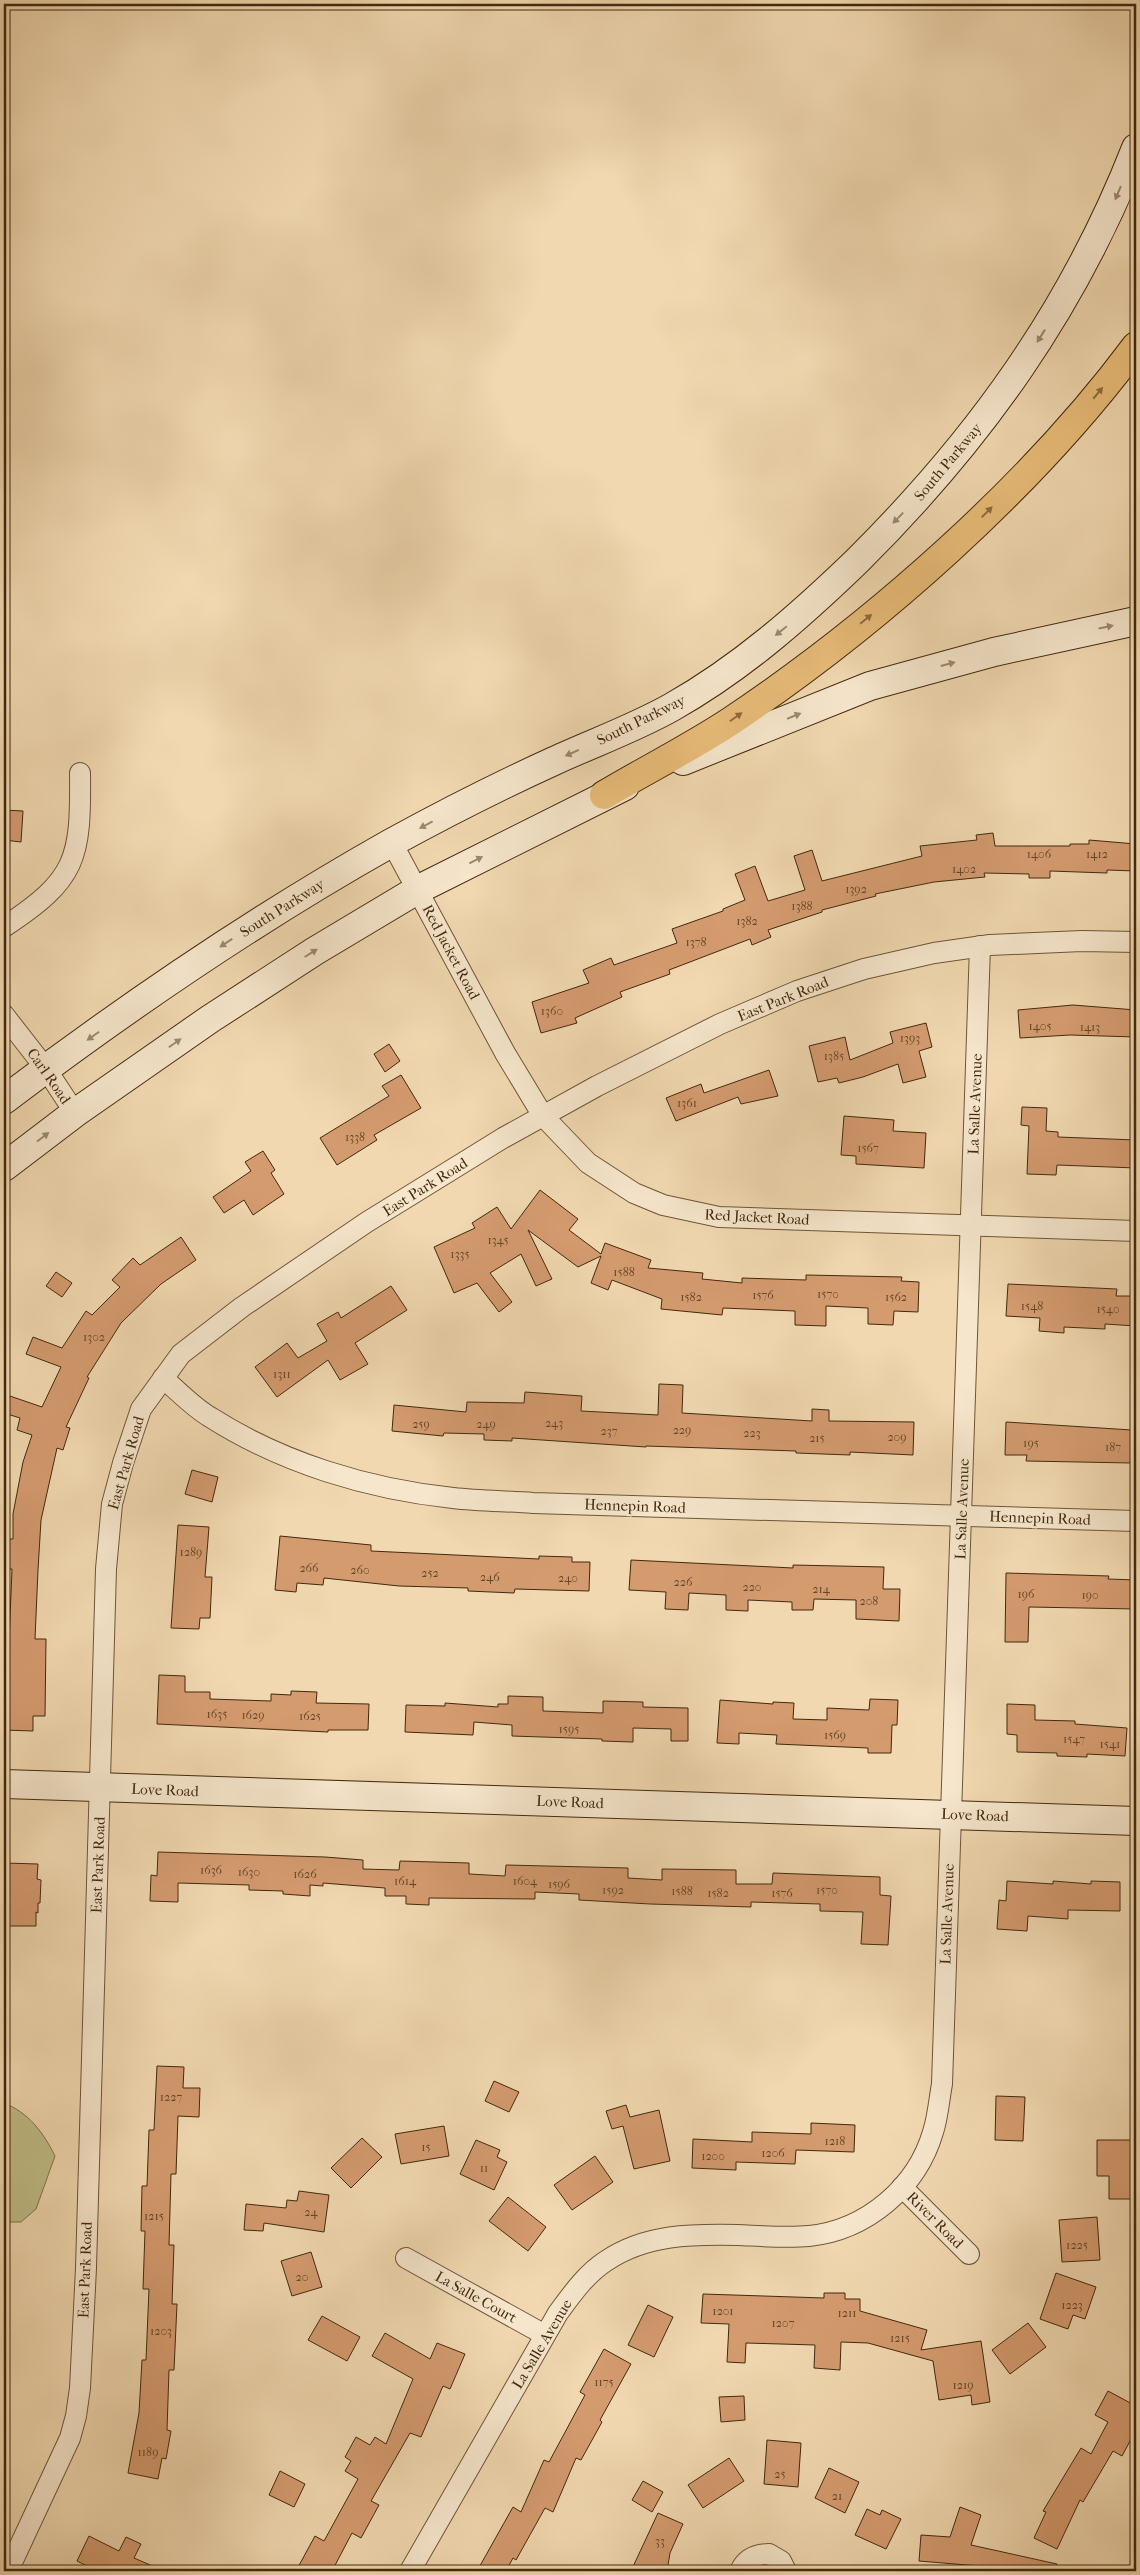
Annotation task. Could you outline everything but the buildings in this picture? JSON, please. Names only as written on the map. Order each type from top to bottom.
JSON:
[{"type":"highway","points":[[604,795],[730,721],[811,663],[952,547],[1044,456],[1136,346]]},
{"type":"main road","name":"South Parkway","points":[[4,1100],[236,937],[392,843],[543,766],[674,706],[742,662],[835,582],[922,494],[963,447],[1016,376],[1057,310],[1112,207],[1136,148]]},
{"type":"main road","points":[[4,1167],[75,1113],[210,1019],[315,950],[417,890],[604,795],[705,751],[870,686],[994,652],[1136,621]]},
{"type":"main road","name":"Love Road","points":[[4,1784],[1136,1821]]},
{"type":"street","points":[[4,927],[44,898],[67,873],[73,860],[79,834],[80,774]]},
{"type":"street","name":"Red Jacket Road","points":[[392,843],[505,1052],[543,1116],[588,1163],[634,1193],[662,1205],[719,1217],[1136,1231]]},
{"type":"street","name":"East Park Road","points":[[8,2571],[70,2438],[76,2416],[80,2388],[101,1788],[106,1569],[112,1504],[141,1409],[181,1354],[242,1307],[367,1222],[543,1116],[597,1086],[720,1024],[797,991],[873,967],[934,953],[980,946],[1028,942],[1136,942]]},
{"type":"street","name":"La Salle Avenue","points":[[410,2571],[558,2313],[585,2278],[606,2260],[638,2245],[666,2237],[692,2234],[811,2236],[860,2220],[885,2205],[902,2187],[923,2158],[933,2132],[942,2084],[980,946]]},
{"type":"street","name":"Carl Road","points":[[4,1015],[46,1069],[75,1113]]},
{"type":"street","name":"Hennepin Road","points":[[163,1378],[208,1416],[271,1452],[339,1475],[398,1489],[452,1498],[1136,1521]]},
{"type":"street","name":"River Road","points":[[902,2187],[969,2254]]},
{"type":"street","name":"La Salle Court","points":[[406,2258],[545,2335]]},
{"type":"street","points":[[740,2571],[752,2557],[769,2554],[781,2560],[786,2571]]},
{"type":"shaded area","points":[[4,2103],[21,2112],[34,2124],[55,2156],[36,2209],[21,2222],[4,2222]]}]
